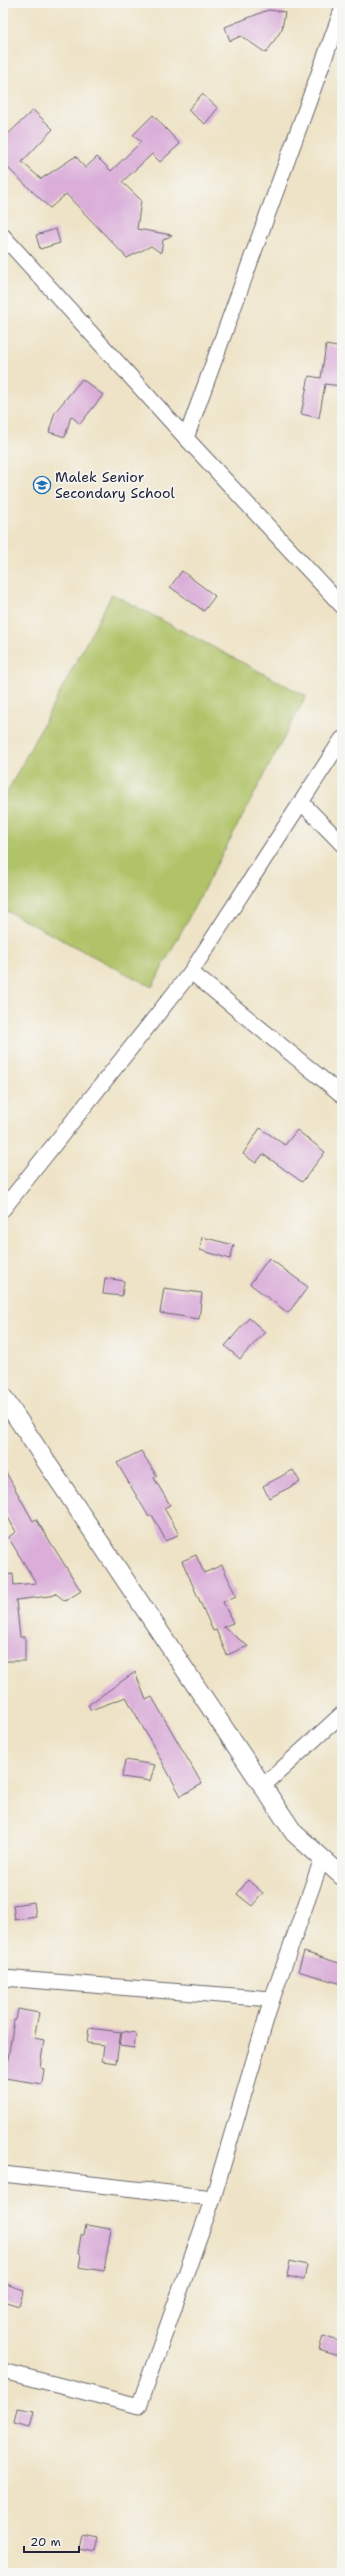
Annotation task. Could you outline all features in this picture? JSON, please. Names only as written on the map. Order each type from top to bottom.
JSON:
[{"type":"street","points":[[186,438],[342,10]]},
{"type":"street","points":[[3,236],[186,438],[342,606]]},
{"type":"street","points":[[3,1209],[191,972],[342,739]]},
{"type":"street","points":[[301,802],[342,844]]},
{"type":"street","points":[[191,972],[342,1095]]},
{"type":"street","points":[[3,1397],[262,1788],[294,1833],[342,1876]]},
{"type":"street","points":[[262,1788],[342,1714]]},
{"type":"street","points":[[3,2371],[139,2406],[214,2198],[272,1999],[322,1859]]},
{"type":"street","points":[[3,1978],[272,1999]]},
{"type":"street","points":[[3,2174],[214,2198]]},
{"type":"green space","points":[[112,594],[306,696],[152,987],[3,909],[3,800]]},
{"type":"building","points":[[268,10],[285,12],[282,29],[266,53],[241,36],[230,41],[225,27]]},
{"type":"building","points":[[202,94],[218,108],[205,124],[188,110]]},
{"type":"building","points":[[33,110],[53,129],[22,162],[41,179],[76,156],[85,168],[97,157],[111,171],[141,142],[133,135],[153,115],[180,144],[160,162],[152,154],[122,182],[141,200],[137,229],[172,235],[163,240],[161,253],[151,246],[127,258],[66,194],[50,208],[10,170],[3,162],[3,139]]},
{"type":"building","points":[[56,229],[60,243],[40,249],[36,235]]},
{"type":"building","points":[[326,345],[342,348],[341,386],[325,384],[319,418],[301,414],[309,376],[321,378]]},
{"type":"building","points":[[82,379],[103,395],[80,424],[71,416],[65,437],[49,432],[55,412]]},
{"type":"building","points":[[182,571],[215,596],[204,611],[170,587]]},
{"type":"building","points":[[260,1128],[285,1145],[297,1130],[325,1152],[302,1182],[263,1154],[256,1163],[243,1154]]},
{"type":"building","points":[[202,1237],[234,1245],[230,1259],[200,1250]]},
{"type":"building","points":[[269,1258],[308,1287],[288,1313],[250,1284]]},
{"type":"building","points":[[105,1278],[124,1281],[122,1296],[103,1294]]},
{"type":"building","points":[[164,1288],[202,1293],[199,1319],[160,1313]]},
{"type":"building","points":[[249,1318],[265,1332],[240,1359],[225,1346]]},
{"type":"building","points":[[141,1451],[157,1476],[154,1478],[170,1505],[164,1508],[179,1534],[166,1541],[152,1515],[149,1517],[117,1463]]},
{"type":"building","points":[[3,1467],[33,1521],[36,1519],[81,1591],[65,1601],[55,1593],[50,1596],[16,1600],[20,1637],[25,1637],[25,1661],[3,1661],[3,1575],[13,1574],[14,1585],[36,1583],[8,1537],[16,1532],[3,1508]]},
{"type":"building","points":[[293,1470],[300,1482],[269,1498],[263,1486]]},
{"type":"building","points":[[196,1555],[204,1573],[222,1565],[236,1596],[223,1602],[233,1623],[223,1627],[248,1646],[227,1655],[216,1630],[213,1631],[182,1561]]},
{"type":"building","points":[[135,1672],[146,1700],[152,1697],[202,1784],[181,1796],[126,1697],[91,1710],[88,1705]]},
{"type":"building","points":[[125,1760],[155,1765],[150,1781],[122,1777]]},
{"type":"building","points":[[248,1880],[263,1893],[252,1906],[237,1894]]},
{"type":"building","points":[[34,1902],[36,1917],[15,1920],[13,1905]]},
{"type":"building","points":[[304,1952],[342,1964],[342,1984],[298,1971]]},
{"type":"building","points":[[18,2009],[39,2013],[34,2038],[44,2040],[40,2068],[44,2069],[42,2084],[5,2078],[14,2020],[16,2020]]},
{"type":"building","points":[[89,2028],[121,2032],[116,2063],[102,2061],[104,2045],[87,2043]]},
{"type":"building","points":[[122,2031],[136,2033],[134,2048],[120,2046]]},
{"type":"building","points":[[86,2225],[111,2229],[104,2271],[79,2267],[81,2255],[78,2254],[81,2235],[84,2235]]},
{"type":"building","points":[[290,2261],[307,2265],[304,2280],[287,2276]]},
{"type":"building","points":[[3,2283],[24,2290],[19,2306],[3,2301]]},
{"type":"building","points":[[323,2336],[342,2342],[342,2357],[319,2350]]},
{"type":"building","points":[[17,2408],[34,2411],[30,2427],[14,2423]]},
{"type":"building","points":[[84,2535],[99,2538],[96,2552],[81,2549]]},
{"type":"place","name":"Malek Senior Secondary School","points":[[42,485]]}]
